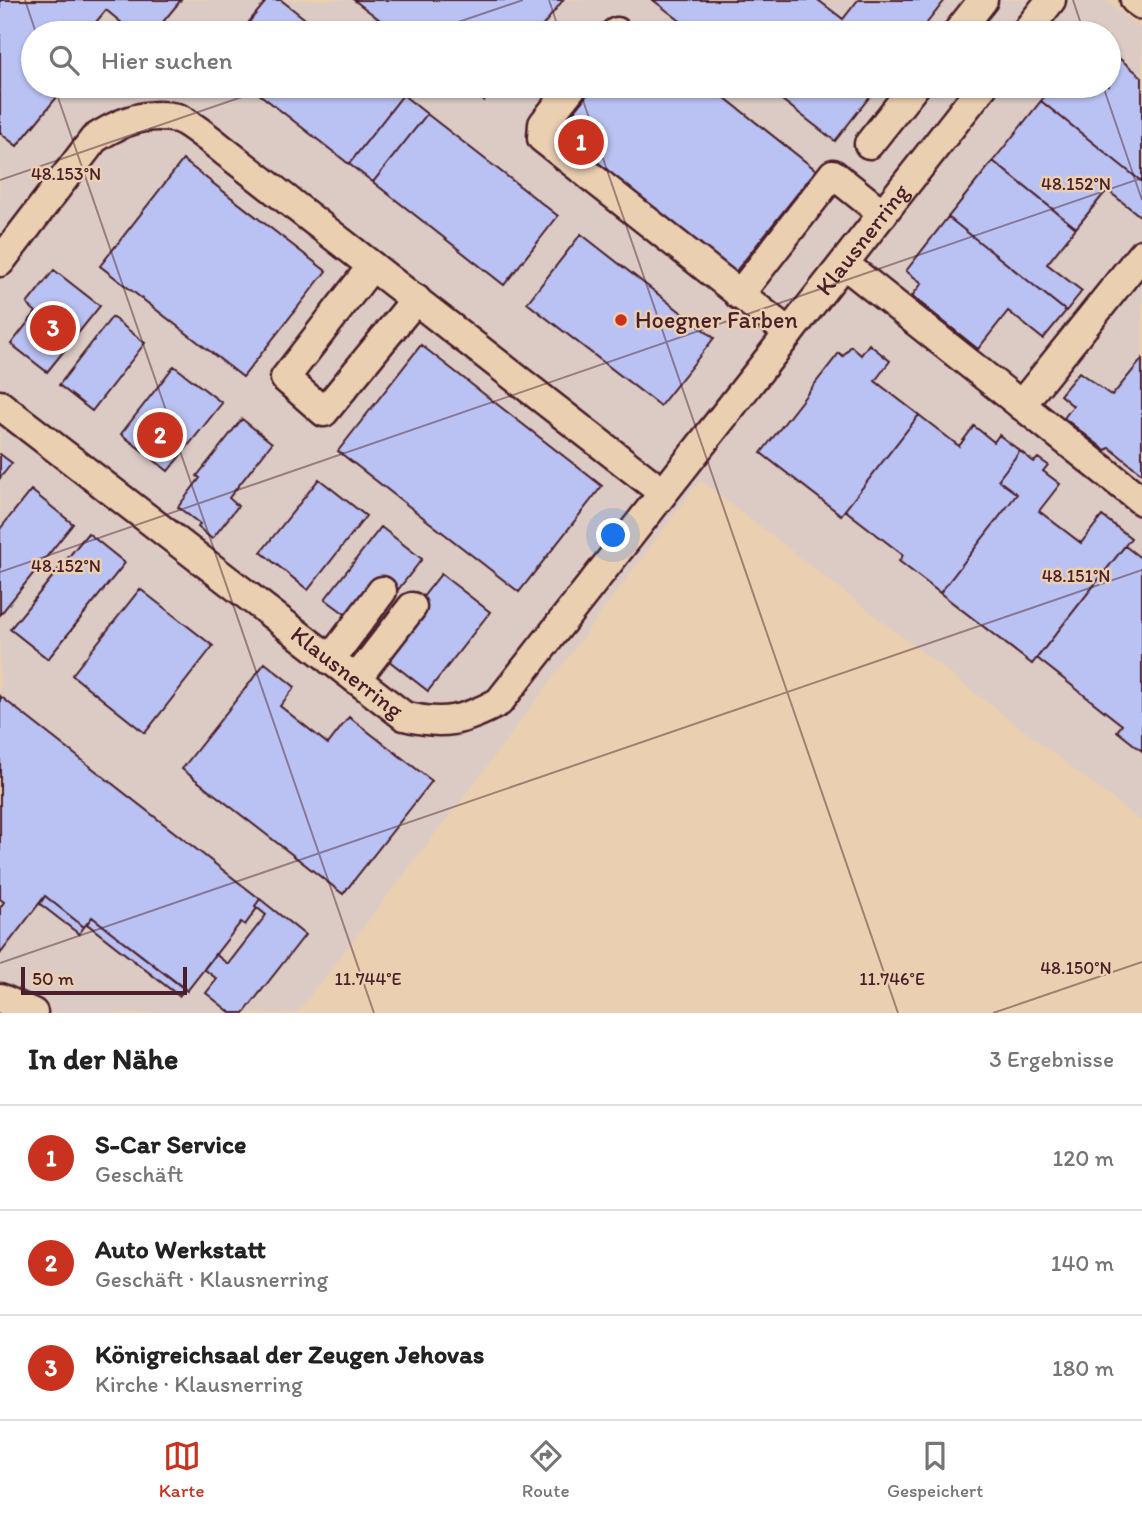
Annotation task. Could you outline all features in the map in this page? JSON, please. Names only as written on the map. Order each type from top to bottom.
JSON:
[{"type":"street","points":[[966,21],[982,0]]},
{"type":"street","points":[[1034,21],[1051,0]]},
{"type":"street","points":[[1135,0],[1142,5]]},
{"type":"street","points":[[564,98],[543,124],[542,138],[789,333]]},
{"type":"street","points":[[869,145],[906,98]]},
{"type":"street","name":"Klausnerring","points":[[0,405],[404,716],[425,722],[446,722],[473,716],[499,702],[975,98]]},
{"type":"street","points":[[0,262],[94,139],[115,125],[141,117],[179,118],[662,492]]},
{"type":"street","points":[[739,295],[833,174],[883,214]]},
{"type":"street","points":[[1021,405],[1142,254]]},
{"type":"street","points":[[844,264],[1142,500]]},
{"type":"street","points":[[372,266],[285,378],[324,411],[416,299]]},
{"type":"street","points":[[330,660],[382,591]]},
{"type":"street","points":[[356,679],[412,607]]},
{"type":"street","points":[[0,998],[33,1013]]},
{"type":"shaded area","points":[[0,0],[1104,0],[1142,29],[1142,822],[700,480],[476,781],[297,1013],[0,1013]]},
{"type":"building","points":[[0,0],[181,0],[164,21],[119,21],[106,10],[97,21],[21,21],[21,98],[56,98],[17,146],[0,133]]},
{"type":"building","points":[[267,0],[281,0],[308,21],[250,21]]},
{"type":"building","points":[[354,0],[563,0],[546,21],[381,21]]},
{"type":"building","points":[[653,0],[818,0],[843,19],[858,0],[945,0],[928,21],[680,21]]},
{"type":"building","points":[[1121,60],[1142,77],[1142,182],[1041,101],[1043,98],[1121,98]]},
{"type":"building","points":[[264,98],[401,98],[349,164]]},
{"type":"building","points":[[401,98],[407,98],[427,114],[373,182],[349,164]]},
{"type":"building","points":[[585,98],[725,98],[816,170],[732,276],[555,136]]},
{"type":"building","points":[[779,98],[869,98],[835,141]]},
{"type":"building","points":[[1041,101],[1142,182],[1140,216],[1107,190],[1076,228],[993,161]]},
{"type":"building","points":[[427,114],[558,216],[504,285],[373,182]]},
{"type":"building","points":[[183,160],[326,271],[243,377],[100,266]]},
{"type":"building","points":[[993,161],[1076,228],[1047,264],[1082,291],[1066,311],[948,217]]},
{"type":"building","points":[[948,217],[1066,311],[1043,339],[1008,311],[978,349],[912,296],[922,283],[906,271]]},
{"type":"building","name":"Hoegner Farben","points":[[581,234],[714,338],[660,406],[527,303]]},
{"type":"building","points":[[54,270],[100,306],[47,372],[11,344],[36,312],[27,304]]},
{"type":"building","points":[[112,317],[145,343],[92,411],[59,385]]},
{"type":"building","points":[[869,344],[890,361],[875,381],[919,415],[841,515],[761,453],[839,353],[843,356],[851,346],[861,355]]},
{"type":"building","points":[[421,345],[602,486],[519,592],[338,451]]},
{"type":"building","points":[[1142,359],[1142,474],[1110,448],[1105,450],[1064,418],[1073,406],[1060,395],[1079,372],[1112,396]]},
{"type":"building","points":[[174,366],[222,403],[168,471],[121,434]]},
{"type":"building","points":[[919,415],[959,446],[974,426],[994,442],[999,435],[1020,451],[998,480],[1017,494],[940,593],[899,561],[903,555],[845,510]]},
{"type":"building","points":[[242,419],[272,443],[229,498],[238,506],[212,539],[198,527],[200,524],[178,507],[200,478],[197,476]]},
{"type":"building","points":[[1020,451],[1034,462],[1038,458],[1048,465],[1043,471],[1060,484],[1039,511],[1081,543],[1102,516],[1131,538],[1032,664],[940,593],[1017,494],[998,480]]},
{"type":"building","points":[[0,454],[12,463],[0,478]]},
{"type":"building","points":[[319,479],[366,516],[308,590],[261,552]]},
{"type":"building","points":[[31,490],[73,524],[0,615],[0,529]]},
{"type":"building","points":[[381,527],[422,559],[397,591],[383,580],[349,617],[325,599]]},
{"type":"building","points":[[88,533],[125,563],[48,659],[10,629]]},
{"type":"building","points":[[1125,546],[1142,559],[1142,751],[1117,731],[1122,725],[1037,658]]},
{"type":"building","points":[[441,574],[490,612],[428,691],[379,653]]},
{"type":"building","points":[[140,589],[213,646],[145,733],[72,675]]},
{"type":"building","points":[[265,663],[295,687],[280,706],[328,744],[349,717],[432,781],[343,894],[182,769]]},
{"type":"building","points":[[0,696],[260,899],[245,925],[241,922],[187,991],[92,917],[84,927],[45,896],[0,954],[0,908],[4,902],[0,899]]},
{"type":"building","points":[[45,896],[84,927],[79,934],[40,904]]},
{"type":"building","points":[[260,899],[305,935],[244,1013],[231,1013],[206,993],[217,979],[204,969],[215,954],[228,964],[266,915],[255,906]]},
{"type":"building","points":[[92,917],[185,989],[179,996],[87,924]]},
{"type":"place","name":"S-Car Service","points":[[581,142]]},
{"type":"place","name":"Hoegner Farben","points":[[621,320]]},
{"type":"place","name":"Königreichsaal der Zeugen Jehovas","points":[[53,328]]},
{"type":"place","name":"Auto Werkstatt","points":[[160,435]]}]
